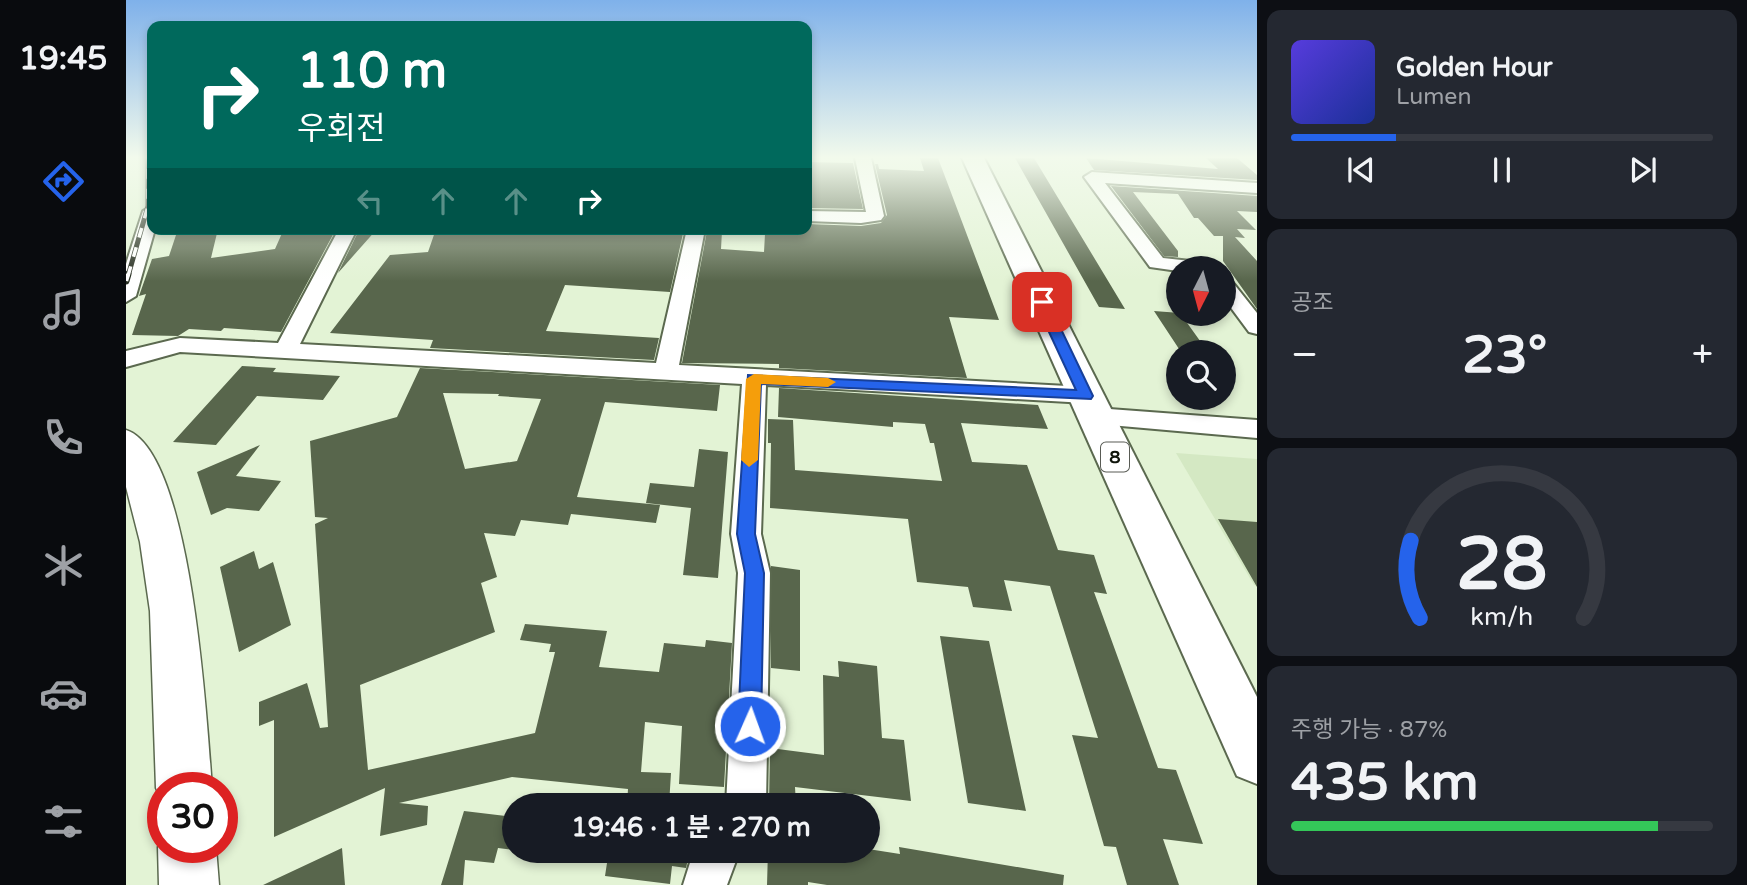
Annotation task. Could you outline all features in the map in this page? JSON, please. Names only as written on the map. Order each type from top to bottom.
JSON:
[{"type":"main road","name":"8","points":[[993,199],[1257,756]]},
{"type":"main road","points":[[126,444],[138,461],[164,549],[177,660],[183,772]]},
{"type":"main road","points":[[188,863],[189,885]]},
{"type":"street","points":[[812,216],[875,216],[872,199]]},
{"type":"street","points":[[1109,199],[1157,263],[1166,264]]},
{"type":"street","points":[[126,296],[147,227]]},
{"type":"street","points":[[286,350],[345,235]]},
{"type":"street","points":[[666,373],[695,235]]},
{"type":"street","points":[[1236,286],[1257,288]]},
{"type":"street","points":[[1236,299],[1257,327]]},
{"type":"street","points":[[126,359],[180,345],[666,373],[1091,406],[1257,429]]},
{"type":"street","points":[[746,793],[754,573],[746,534],[754,379]]},
{"type":"street","points":[[705,885],[711,863]]},
{"type":"shaded area","points":[[1176,453],[1257,459],[1257,586],[1254,585]]},
{"type":"building","points":[[812,199],[861,199],[863,209],[812,208]]},
{"type":"building","points":[[883,199],[954,199],[999,320],[949,317],[967,378],[779,368],[779,364],[682,363],[706,235],[722,235],[721,249],[764,252],[765,235],[812,235],[812,224],[861,226],[881,223],[887,215]]},
{"type":"building","points":[[1038,199],[1059,199],[1125,309],[1099,307]]},
{"type":"building","points":[[1121,199],[1139,199],[1178,251],[1178,256],[1166,256]]},
{"type":"building","points":[[1182,199],[1257,199],[1257,212],[1237,211],[1256,230],[1237,229],[1245,238],[1235,237],[1257,261],[1257,309],[1236,279],[1236,256],[1223,256],[1223,236],[1214,236],[1198,218],[1194,218]]},
{"type":"building","points":[[176,235],[217,235],[211,258],[275,249],[281,235],[333,235],[281,332],[224,328],[221,331],[189,329],[178,336],[132,335],[146,294],[139,296],[152,259],[169,256]]},
{"type":"building","points":[[357,235],[372,235],[338,273]]},
{"type":"building","points":[[434,235],[683,235],[670,292],[565,285],[546,331],[659,338],[654,360],[430,348],[433,340],[330,333],[390,255],[428,252]]},
{"type":"building","points":[[1154,311],[1166,312],[1166,326],[1189,326],[1199,340],[1173,340]]},
{"type":"building","points":[[242,366],[276,368],[273,372],[340,376],[323,400],[257,396],[216,445],[173,442]]},
{"type":"building","points":[[420,368],[720,385],[717,411],[605,402],[577,497],[660,505],[656,523],[571,514],[568,525],[521,520],[515,536],[484,533],[497,577],[481,583],[495,632],[360,685],[368,770],[535,733],[555,652],[549,652],[551,644],[520,640],[525,624],[607,631],[599,667],[659,672],[664,643],[705,647],[706,640],[732,643],[724,787],[679,784],[682,726],[645,722],[641,772],[671,773],[670,793],[628,793],[628,789],[512,777],[399,803],[428,806],[427,825],[380,836],[385,788],[274,837],[274,720],[259,726],[259,702],[307,683],[320,728],[328,727],[315,524],[328,518],[315,517],[310,441],[397,417]],"holes":[[[443,393],[499,394],[498,396],[541,399],[517,461],[465,469]]]},
{"type":"building","points":[[779,388],[1038,405],[1048,429],[961,423],[972,462],[1027,465],[1058,550],[1094,555],[1107,594],[1094,592],[1158,768],[1176,770],[1203,844],[1163,839],[1179,885],[1127,885],[1116,847],[1104,846],[1072,735],[1098,738],[1050,586],[1004,580],[1012,611],[973,607],[968,587],[917,582],[908,519],[770,508],[771,443],[768,443],[768,419],[793,420],[795,470],[942,481],[934,443],[930,443],[925,424],[893,422],[893,427],[778,417]]},
{"type":"building","points":[[260,445],[236,476],[281,481],[259,511],[227,508],[211,515],[197,472]]},
{"type":"building","points":[[699,449],[728,452],[718,578],[683,575],[691,508],[646,503],[650,483],[694,487]]},
{"type":"building","points":[[1218,519],[1257,522],[1257,587]]},
{"type":"building","points":[[254,551],[259,569],[273,562],[291,625],[239,652],[220,567]]},
{"type":"building","points":[[771,566],[800,570],[800,671],[771,668]]},
{"type":"building","points":[[940,636],[989,641],[1026,811],[968,803]]},
{"type":"building","points":[[838,661],[877,666],[882,738],[904,740],[911,801],[880,797],[880,793],[845,793],[795,787],[795,793],[769,793],[770,748],[824,755],[823,675],[839,677]]},
{"type":"building","points":[[464,811],[502,816],[502,848],[498,848],[494,863],[465,860],[463,885],[441,885]]},
{"type":"building","points":[[899,847],[1064,875],[1063,885],[827,885],[808,882],[808,885],[767,885],[768,863],[880,863],[880,851],[900,854]]},
{"type":"building","points":[[342,848],[345,885],[263,885]]},
{"type":"building","points":[[607,863],[687,863],[686,868],[672,866],[670,884],[605,876]]},
{"type":"railway","points":[[128,276],[147,210]]},
{"type":"railway","points":[[126,281],[128,274]]},
{"type":"slow traffic","points":[[749,460],[754,379],[828,382]]},
{"type":"route","points":[[750,726],[754,573],[746,534],[754,379],[1086,396],[1042,302]]}]
